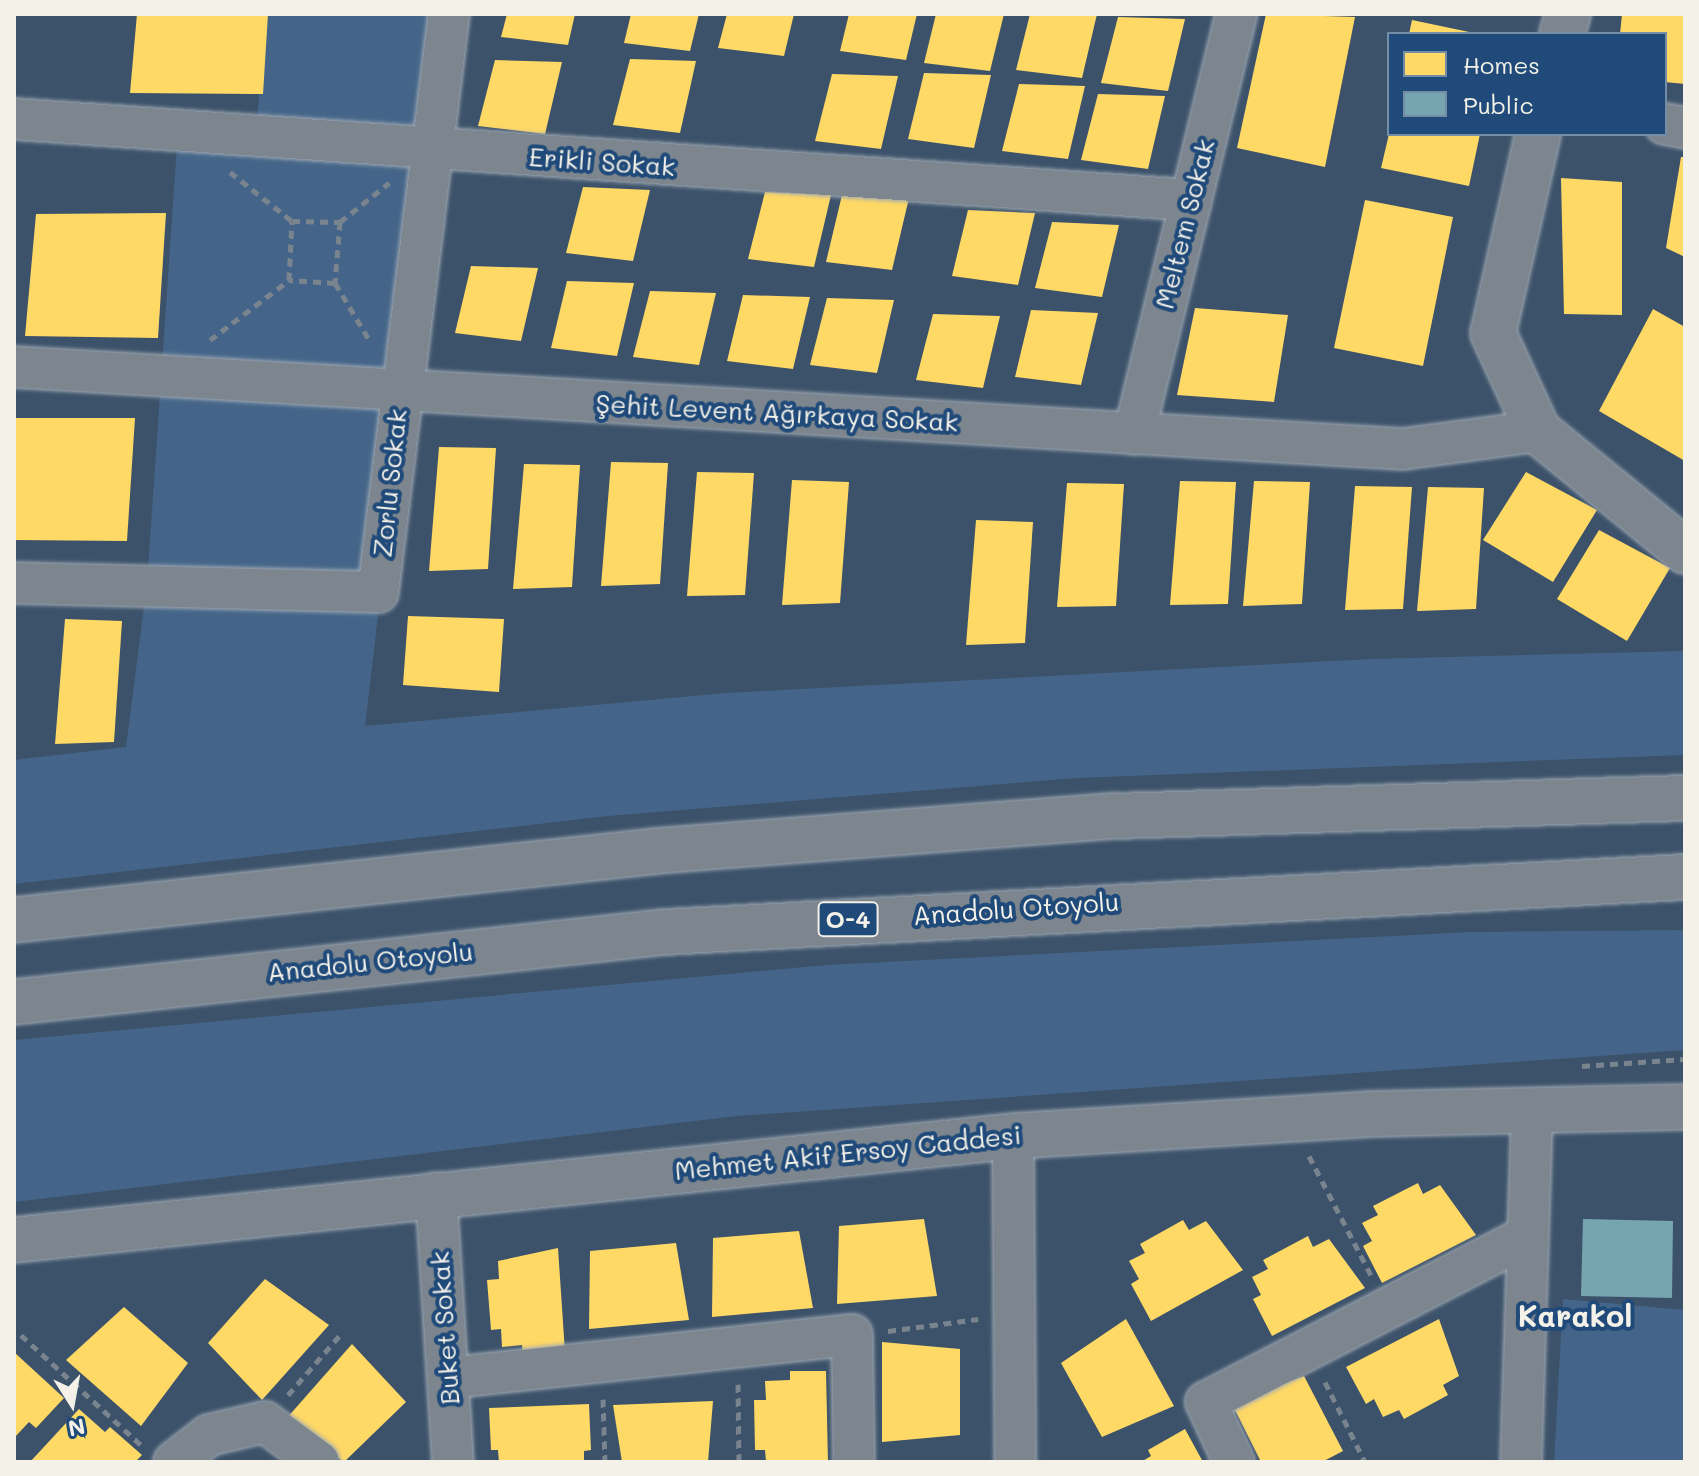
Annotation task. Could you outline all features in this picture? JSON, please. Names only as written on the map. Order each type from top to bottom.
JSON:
[{"type":"main road","points":[[1538,136],[1493,333],[1538,431],[1685,551]]},
{"type":"main road","points":[[14,920],[656,851],[1116,816],[1685,798]]},
{"type":"main road","name":"Anadolu Otoyolu","points":[[14,1002],[665,932],[1098,903],[1685,877]]},
{"type":"main road","name":"Mehmet Akif Ersoy Caddesi","points":[[14,1240],[436,1193],[1013,1136],[1291,1119],[1532,1109],[1685,1107]]},
{"type":"street","name":"Zorlu Sokak","points":[[14,583],[378,592],[400,392],[449,14]]},
{"type":"street","name":"Meltem Sokak","points":[[1134,434],[1236,14]]},
{"type":"street","name":"Erikli Sokak","points":[[14,119],[1191,200]]},
{"type":"street","name":"Şehit Levent Ağırkaya Sokak","points":[[14,367],[1403,449],[1538,431]]},
{"type":"street","points":[[1521,1462],[1532,1109]]},
{"type":"street","points":[[1013,1136],[1015,1462]]},
{"type":"street","name":"Buket Sokak","points":[[436,1193],[453,1462]]},
{"type":"street","points":[[1234,1462],[1206,1402],[1528,1236]]},
{"type":"street","points":[[448,1378],[852,1335],[854,1462]]},
{"type":"street","points":[[161,1457],[209,1435],[265,1422],[319,1462]]},
{"type":"path","points":[[178,131],[292,221],[340,222],[430,150]]},
{"type":"path","points":[[289,280],[292,221]]},
{"type":"path","points":[[340,222],[335,283],[400,392]]},
{"type":"path","points":[[164,375],[289,280],[335,283]]},
{"type":"path","points":[[1291,1119],[1387,1308]]},
{"type":"path","points":[[852,1335],[1014,1315]]},
{"type":"path","points":[[21,1335],[161,1457]]},
{"type":"path","points":[[265,1422],[340,1335]]},
{"type":"path","points":[[738,1347],[739,1462]]},
{"type":"path","points":[[1309,1349],[1365,1462]]},
{"type":"path","points":[[602,1362],[605,1462]]},
{"type":"shaded area","points":[[268,14],[449,14],[365,726],[726,693],[1372,659],[1685,651],[1685,755],[1076,778],[608,816],[14,884],[14,760],[126,747],[147,584],[178,131],[255,136]]},
{"type":"shaded area","points":[[1685,930],[1685,1050],[737,1116],[14,1202],[14,1040],[826,965],[1472,932]]},
{"type":"shaded area","points":[[1563,1299],[1685,1310],[1685,1462],[1554,1462]]},
{"type":"building: Homes","points":[[137,14],[268,14],[263,94],[130,93]]},
{"type":"building: Homes","points":[[507,14],[575,14],[568,45],[501,37]]},
{"type":"building: Homes","points":[[631,14],[699,14],[690,51],[624,43]]},
{"type":"building: Homes","points":[[727,14],[794,14],[784,56],[718,48]]},
{"type":"building: Homes","points":[[849,14],[917,14],[906,60],[840,51]]},
{"type":"building: Homes","points":[[936,14],[1004,14],[990,71],[924,63]]},
{"type":"building: Homes","points":[[1030,14],[1097,14],[1082,78],[1016,70]]},
{"type":"building: Homes","points":[[1266,14],[1355,17],[1325,167],[1237,148]]},
{"type":"building: Homes","points":[[1622,14],[1685,14],[1685,84],[1667,82],[1667,32],[1620,32]]},
{"type":"building: Homes","points":[[1118,17],[1185,19],[1168,91],[1101,83]]},
{"type":"building: Homes","points":[[1412,20],[1469,32],[1409,32]]},
{"type":"building: Homes","points":[[630,59],[696,61],[680,133],[613,125]]},
{"type":"building: Homes","points":[[495,60],[562,62],[545,134],[478,126]]},
{"type":"building: Homes","points":[[924,73],[991,75],[974,148],[908,139]]},
{"type":"building: Homes","points":[[832,74],[898,76],[881,149],[815,141]]},
{"type":"building: Homes","points":[[1019,84],[1085,86],[1068,159],[1002,151]]},
{"type":"building: Homes","points":[[1098,94],[1165,96],[1148,169],[1081,160]]},
{"type":"building: Homes","points":[[1389,136],[1480,136],[1469,186],[1381,168]]},
{"type":"building: Homes","points":[[1681,157],[1685,157],[1685,257],[1666,248]]},
{"type":"building: Homes","points":[[1561,178],[1622,182],[1622,315],[1564,314]]},
{"type":"building: Homes","points":[[583,187],[650,190],[633,261],[566,253]]},
{"type":"building: Homes","points":[[765,192],[831,195],[814,267],[748,259]]},
{"type":"building: Homes","points":[[842,195],[909,198],[892,270],[826,262]]},
{"type":"building: Homes","points":[[1365,200],[1453,217],[1423,366],[1334,348]]},
{"type":"building: Homes","points":[[968,210],[1035,213],[1018,285],[952,276]]},
{"type":"building: Homes","points":[[166,213],[158,338],[25,336],[36,214]]},
{"type":"building: Homes","points":[[1052,222],[1119,225],[1102,297],[1035,288]]},
{"type":"building: Homes","points":[[471,266],[538,268],[521,341],[455,333]]},
{"type":"building: Homes","points":[[567,281],[634,283],[617,356],[551,348]]},
{"type":"building: Homes","points":[[650,291],[716,293],[699,365],[633,357]]},
{"type":"building: Homes","points":[[743,295],[810,297],[793,369],[727,361]]},
{"type":"building: Homes","points":[[827,298],[894,300],[877,373],[810,365]]},
{"type":"building: Homes","points":[[1195,308],[1288,315],[1274,402],[1177,395]]},
{"type":"building: Homes","points":[[1653,309],[1685,327],[1685,461],[1599,411]]},
{"type":"building: Homes","points":[[1031,310],[1098,313],[1081,385],[1015,377]]},
{"type":"building: Homes","points":[[933,314],[1000,316],[983,388],[916,380]]},
{"type":"building: Homes","points":[[14,418],[135,418],[127,541],[14,540]]},
{"type":"building: Homes","points":[[439,447],[496,448],[488,569],[429,571]]},
{"type":"building: Homes","points":[[611,462],[668,463],[660,584],[601,586]]},
{"type":"building: Homes","points":[[524,464],[580,465],[572,587],[513,589]]},
{"type":"building: Homes","points":[[697,472],[754,473],[745,595],[687,596]]},
{"type":"building: Homes","points":[[1526,472],[1597,510],[1553,582],[1483,540]]},
{"type":"building: Homes","points":[[792,480],[849,482],[840,603],[782,605]]},
{"type":"building: Homes","points":[[1180,481],[1236,482],[1228,604],[1170,605]]},
{"type":"building: Homes","points":[[1254,481],[1310,482],[1302,604],[1243,606]]},
{"type":"building: Homes","points":[[1067,483],[1124,484],[1116,606],[1057,607]]},
{"type":"building: Homes","points":[[1355,486],[1412,487],[1403,609],[1345,610]]},
{"type":"building: Homes","points":[[1428,487],[1484,488],[1476,609],[1417,611]]},
{"type":"building: Homes","points":[[976,520],[1033,522],[1025,643],[966,645]]},
{"type":"building: Homes","points":[[1599,530],[1670,568],[1627,641],[1557,599]]},
{"type":"building: Homes","points":[[408,616],[504,619],[499,692],[403,685]]},
{"type":"building: Homes","points":[[65,619],[122,621],[114,742],[55,744]]},
{"type":"building: Homes","points":[[1418,1183],[1423,1194],[1440,1185],[1476,1235],[1382,1283],[1363,1246],[1372,1241],[1362,1223],[1378,1215],[1373,1206]]},
{"type":"building: Homes","points":[[924,1219],[937,1296],[837,1304],[839,1226]]},
{"type":"building: Homes","points":[[1183,1220],[1189,1230],[1206,1221],[1243,1270],[1151,1321],[1131,1284],[1139,1279],[1129,1261],[1145,1253],[1140,1244]]},
{"type":"building: Homes","points":[[799,1231],[813,1308],[712,1317],[713,1238]]},
{"type":"building: Homes","points":[[1308,1236],[1313,1247],[1329,1239],[1365,1288],[1272,1336],[1253,1299],[1261,1295],[1252,1277],[1268,1269],[1263,1260]]},
{"type":"building: Homes","points":[[676,1243],[689,1320],[589,1329],[590,1251]]},
{"type":"building: Homes","points":[[558,1248],[565,1352],[523,1355],[522,1345],[502,1347],[501,1329],[491,1330],[487,1280],[499,1279],[498,1261]]},
{"type":"building: Homes","points":[[265,1279],[329,1325],[262,1400],[208,1343]]},
{"type":"building: Homes","points":[[124,1307],[188,1363],[141,1426],[66,1360]]},
{"type":"building: Homes","points":[[1126,1319],[1174,1406],[1102,1437],[1061,1363]]},
{"type":"building: Homes","points":[[1439,1319],[1459,1376],[1443,1385],[1448,1395],[1404,1419],[1399,1410],[1383,1417],[1374,1399],[1366,1404],[1346,1367]]},
{"type":"building: Homes","points":[[882,1342],[960,1349],[960,1435],[882,1442]]},
{"type":"building: Homes","points":[[352,1344],[406,1402],[344,1462],[286,1419]]},
{"type":"building: Homes","points":[[14,1352],[64,1398],[36,1428],[29,1422],[14,1438]]},
{"type":"building: Homes","points":[[790,1371],[826,1371],[828,1462],[766,1462],[765,1450],[755,1450],[754,1400],[766,1400],[765,1381],[790,1380]]},
{"type":"building: Homes","points":[[1304,1376],[1343,1451],[1322,1462],[1261,1462],[1232,1404]]},
{"type":"building: Homes","points":[[713,1401],[708,1462],[622,1462],[613,1405]]},
{"type":"building: Homes","points":[[589,1404],[591,1450],[584,1451],[584,1462],[499,1462],[498,1450],[491,1450],[489,1408]]},
{"type":"building: Homes","points":[[79,1409],[105,1432],[110,1427],[142,1455],[135,1462],[30,1462]]},
{"type":"building: Homes","points":[[1185,1429],[1203,1462],[1141,1462],[1151,1456],[1148,1450]]},
{"type":"building: Public","points":[[1583,1219],[1673,1221],[1672,1298],[1581,1296]]},
{"type":"district","name":"Karakol","points":[[1575,1315]]}]
